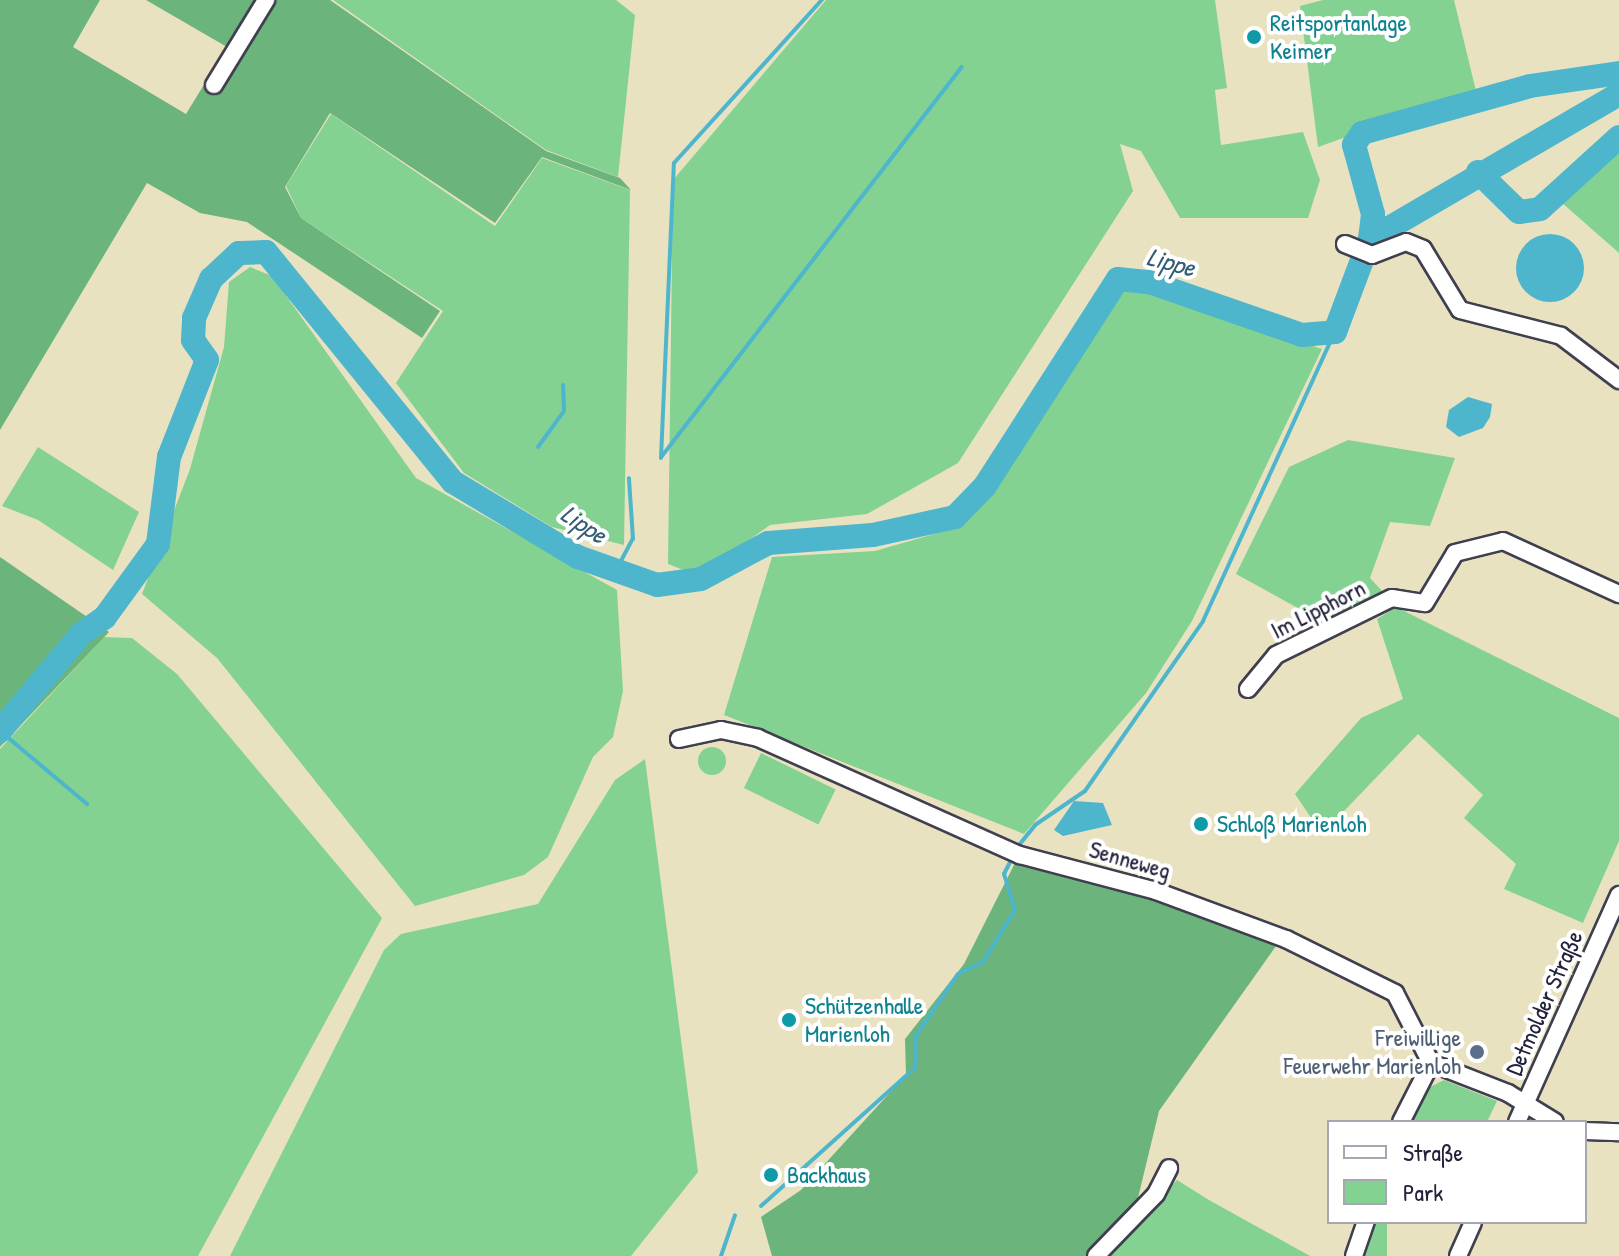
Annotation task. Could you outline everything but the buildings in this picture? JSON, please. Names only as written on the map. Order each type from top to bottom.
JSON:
[{"type":"street","points":[[214,85],[266,0]]},
{"type":"street","points":[[1348,246],[1372,255],[1406,242],[1423,249],[1460,310],[1561,336],[1619,380]]},
{"type":"street","name":"Im Lipphorn","points":[[1248,689],[1276,655],[1392,598],[1425,603],[1455,553],[1503,541],[1619,594]]},
{"type":"street","name":"Senneweg","points":[[679,739],[721,730],[758,738],[1014,852],[1156,891],[1341,965],[1395,993],[1431,1063]]},
{"type":"street","name":"Detmolder Straße","points":[[1518,1120],[1613,923],[1619,895]]},
{"type":"street","points":[[1402,1120],[1431,1063],[1524,1105]]},
{"type":"street","name":"Detmolder Straße","points":[[1524,1105],[1551,1120]]},
{"type":"street","points":[[1587,1131],[1619,1132]]},
{"type":"street","points":[[1096,1256],[1156,1194],[1169,1168]]},
{"type":"street","points":[[1354,1256],[1365,1224]]},
{"type":"street","points":[[1458,1256],[1472,1224]]},
{"type":"green space","points":[[0,0],[100,0],[73,47],[186,114],[227,47],[146,0],[330,0],[546,151],[620,178],[631,190],[542,157],[495,223],[330,113],[285,187],[301,218],[440,311],[422,338],[247,222],[200,213],[147,183],[0,430]]},
{"type":"green space","points":[[333,0],[616,0],[635,15],[618,177],[546,150]]},
{"type":"green space","points":[[826,0],[1215,0],[1227,88],[1215,90],[1221,145],[1303,132],[1320,180],[1308,218],[1180,218],[1141,151],[1120,144],[1133,191],[958,463],[867,514],[770,525],[699,576],[668,564],[673,180]]},
{"type":"green space","points":[[1323,0],[1454,0],[1476,91],[1318,147],[1300,6]]},
{"type":"green space","points":[[331,114],[495,226],[542,158],[630,190],[624,545],[552,527],[464,473],[396,383],[443,311],[301,218],[286,186]]},
{"type":"green space","points":[[1619,145],[1619,253],[1561,202]]},
{"type":"green space","points":[[250,267],[272,276],[416,478],[617,590],[623,691],[613,737],[593,757],[548,857],[524,875],[415,906],[217,658],[142,594],[190,469],[224,347],[229,282]]},
{"type":"green space","points":[[1127,285],[1322,349],[1192,621],[1146,693],[1024,834],[724,715],[772,557],[875,551],[955,528],[991,493]]},
{"type":"green space","points":[[1348,440],[1455,458],[1430,526],[1390,522],[1370,578],[1384,593],[1325,623],[1236,574],[1289,467]]},
{"type":"green space","points":[[38,447],[139,512],[113,570],[38,520],[2,506]]},
{"type":"green space","points":[[0,557],[109,632],[0,747]]},
{"type":"green space","points":[[1396,607],[1619,718],[1619,841],[1583,923],[1504,889],[1516,864],[1464,818],[1483,795],[1418,734],[1322,834],[1295,794],[1361,718],[1403,699],[1377,619]]},
{"type":"green space","points":[[104,637],[132,638],[177,674],[382,918],[198,1256],[0,1256],[0,749]]},
{"type":"green space","points":[[712,747],[722,751],[726,761],[722,771],[712,775],[702,771],[698,761],[702,751]]},
{"type":"green space","points":[[761,753],[836,789],[819,824],[744,788]]},
{"type":"green space","points":[[645,759],[698,1172],[631,1256],[230,1256],[384,950],[401,934],[538,904],[615,780]]},
{"type":"green space","points":[[1016,861],[1167,903],[1276,946],[1159,1111],[1137,1202],[1086,1256],[772,1256],[761,1217],[801,1190],[906,1075],[905,1039],[964,964]]},
{"type":"green space","points":[[1444,1080],[1497,1101],[1488,1120],[1412,1120],[1424,1090]]},
{"type":"green space","points":[[1177,1180],[1209,1200],[1310,1256],[1104,1256]]},
{"type":"green space","points":[[1371,1224],[1387,1224],[1387,1256],[1361,1256]]},
{"type":"water","points":[[1543,234],[1557,234],[1569,239],[1579,249],[1584,268],[1579,287],[1569,297],[1557,302],[1543,302],[1531,297],[1521,287],[1516,275],[1516,261],[1521,249],[1531,239]]},
{"type":"water","points":[[1468,397],[1492,404],[1490,417],[1483,428],[1459,437],[1446,427],[1449,410]]},
{"type":"water","points":[[1074,801],[1103,803],[1112,825],[1063,836],[1054,830]]},
{"type":"waterway","points":[[661,458],[674,163],[822,0]]},
{"type":"waterway","points":[[662,456],[962,67]]},
{"type":"waterway","name":"Lippe","points":[[1370,239],[1373,214],[1354,145],[1362,133],[1530,86],[1619,73]]},
{"type":"waterway","name":"Lippe","points":[[0,731],[81,634],[105,617],[158,544],[169,457],[207,360],[193,340],[194,318],[211,279],[239,253],[266,252],[453,482],[578,557],[657,585],[701,579],[768,543],[873,535],[955,517],[985,486],[1118,279],[1149,282],[1302,335],[1335,332],[1370,239],[1619,94]]},
{"type":"waterway","name":"Lippe","points":[[1478,172],[1519,212],[1540,209],[1619,137]]},
{"type":"waterway","points":[[1015,850],[1035,825],[1085,791],[1203,621],[1335,332]]},
{"type":"waterway","points":[[538,447],[564,411],[563,385]]},
{"type":"waterway","points":[[614,574],[633,539],[629,478]]},
{"type":"waterway","points":[[0,731],[87,804]]},
{"type":"waterway","points":[[761,1206],[916,1067],[915,1037],[958,974],[983,962],[1015,910],[1004,874],[1012,858]]},
{"type":"waterway","points":[[721,1256],[735,1215]]},
{"type":"place","name":"Reitsportanlage Keimer","points":[[1254,37]]},
{"type":"place","name":"Schloß Marienloh","points":[[1201,824]]},
{"type":"place","name":"Schützenhalle Marienloh","points":[[789,1020]]},
{"type":"place","name":"Freiwillige Feuerwehr Marienloh","points":[[1477,1052]]},
{"type":"place","name":"Backhaus","points":[[771,1175]]}]
